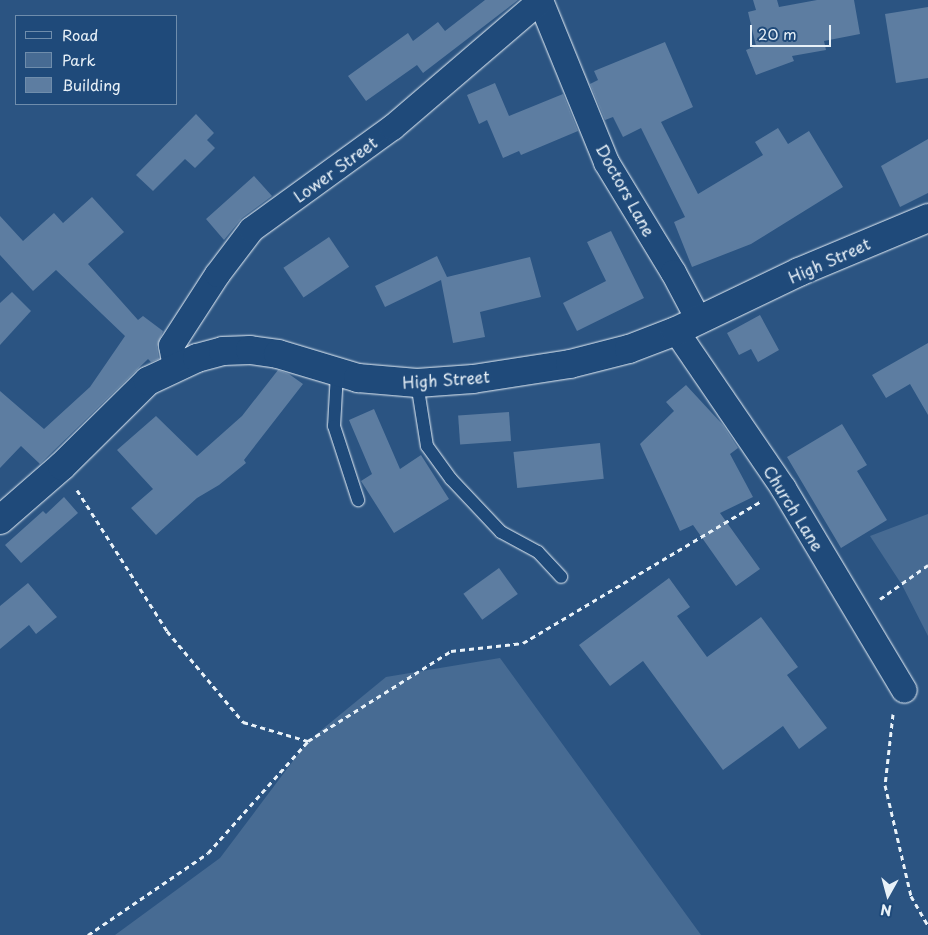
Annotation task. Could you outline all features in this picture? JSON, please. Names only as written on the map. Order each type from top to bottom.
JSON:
[{"type":"main road","name":"High Street","points":[[0,520],[62,466],[148,381],[174,366],[223,351],[250,350],[278,354],[337,373],[388,382],[417,383],[473,379],[570,364],[629,349],[687,326],[799,272],[928,218]]},
{"type":"street","name":"Doctors Lane","points":[[540,0],[606,162],[673,272],[687,326]]},
{"type":"street","name":"Lower Street","points":[[174,366],[171,345],[217,274],[251,229],[392,128],[540,0]]},
{"type":"street","name":"Church Lane","points":[[687,326],[904,690]]},
{"type":"lane","points":[[337,373],[334,426],[358,500]]},
{"type":"lane","points":[[417,383],[427,446],[451,479],[501,532],[538,552],[562,577]]},
{"type":"path","points":[[62,466],[167,631],[243,722],[308,741]]},
{"type":"path","points":[[88,935],[208,852],[308,741],[451,651],[523,644],[783,488]]},
{"type":"path","points":[[858,612],[928,565]]},
{"type":"path","points":[[904,690],[892,717],[885,785],[911,896],[928,925]]},
{"type":"green space","points":[[928,514],[928,636],[902,585],[870,536]]},
{"type":"green space","points":[[500,658],[701,935],[115,935],[220,858],[308,741],[386,677]]},
{"type":"building","points":[[485,0],[518,0],[423,73],[417,65],[366,101],[348,76],[408,33],[413,41],[438,22],[445,31]]},
{"type":"building","points":[[753,0],[777,0],[779,7],[817,0],[854,0],[860,34],[824,41],[826,50],[792,56],[794,61],[756,75],[746,50],[756,46],[748,12],[756,10]]},
{"type":"building","points":[[928,7],[928,78],[896,83],[885,14]]},
{"type":"building","points":[[665,42],[693,107],[661,122],[698,194],[763,155],[755,142],[778,128],[788,144],[809,131],[843,187],[751,244],[692,267],[674,222],[685,217],[641,128],[623,137],[613,117],[605,120],[590,84],[598,80],[594,71]]},
{"type":"building","points":[[495,83],[509,116],[563,94],[578,131],[521,155],[519,151],[503,158],[487,120],[479,124],[467,95]]},
{"type":"building","points":[[196,114],[214,133],[207,140],[215,148],[195,168],[185,159],[153,191],[136,175]]},
{"type":"building","points":[[928,139],[928,193],[900,207],[881,166]]},
{"type":"building","points":[[254,176],[272,196],[242,218],[224,240],[206,219]]},
{"type":"building","points":[[92,197],[124,232],[88,264],[138,320],[143,316],[163,331],[157,347],[159,359],[151,362],[148,359],[40,464],[21,446],[0,468],[0,391],[44,429],[90,387],[125,336],[56,270],[33,291],[0,255],[0,216],[23,241],[54,213],[63,223]]},
{"type":"building","points":[[611,231],[644,298],[577,331],[563,303],[606,281],[587,242]]},
{"type":"building","points":[[329,237],[349,267],[304,298],[283,268]]},
{"type":"building","points":[[437,256],[447,277],[530,257],[541,297],[480,312],[485,337],[453,343],[441,280],[385,307],[375,286]]},
{"type":"building","points":[[12,292],[31,311],[0,345],[0,303]]},
{"type":"building","points":[[760,315],[779,350],[758,362],[751,349],[739,355],[727,333]]},
{"type":"building","points":[[928,343],[928,415],[910,384],[886,398],[872,375]]},
{"type":"building","points":[[278,370],[289,374],[303,384],[244,460],[246,463],[219,485],[197,498],[156,535],[131,508],[153,489],[117,450],[156,416],[197,456],[242,416]]},
{"type":"building","points":[[686,385],[723,425],[738,448],[730,454],[753,497],[720,513],[760,569],[736,586],[693,525],[680,531],[640,444],[674,411],[666,402]]},
{"type":"building","points":[[374,409],[400,469],[421,455],[449,499],[394,533],[361,481],[372,474],[349,420]]},
{"type":"building","points":[[509,412],[511,441],[460,444],[458,416]]},
{"type":"building","points":[[842,424],[867,465],[857,471],[887,520],[841,548],[787,457]]},
{"type":"building","points":[[600,443],[604,479],[517,488],[513,452]]},
{"type":"building","points":[[64,497],[78,513],[21,563],[5,545],[43,511],[46,514]]},
{"type":"building","points":[[499,568],[518,594],[482,620],[463,594]]},
{"type":"building","points":[[669,578],[690,607],[677,616],[707,657],[761,617],[798,667],[787,675],[827,728],[799,749],[783,726],[723,770],[643,661],[610,686],[579,645]]},
{"type":"building","points":[[28,583],[57,617],[36,634],[29,625],[0,649],[0,606]]}]
